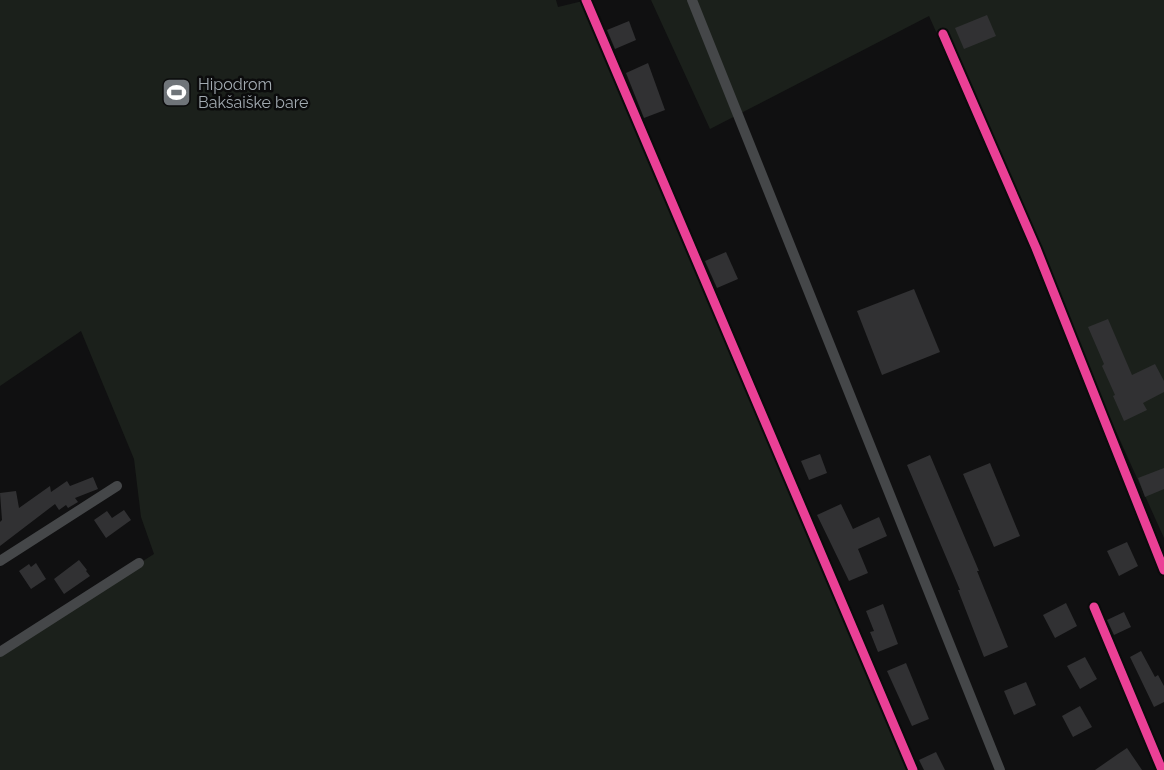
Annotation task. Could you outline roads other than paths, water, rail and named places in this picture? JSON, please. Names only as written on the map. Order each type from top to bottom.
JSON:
[{"type":"street","points":[[586,0],[913,770]]},
{"type":"street","points":[[692,0],[1000,770]]},
{"type":"street","points":[[943,34],[1036,248],[1164,570]]},
{"type":"street","points":[[0,561],[117,486]]},
{"type":"street","points":[[0,652],[138,563]]},
{"type":"street","points":[[1094,607],[1162,770]]},
{"type":"place","name":"Hipodrom Bakšaiške bare","points":[[177,93]]}]
